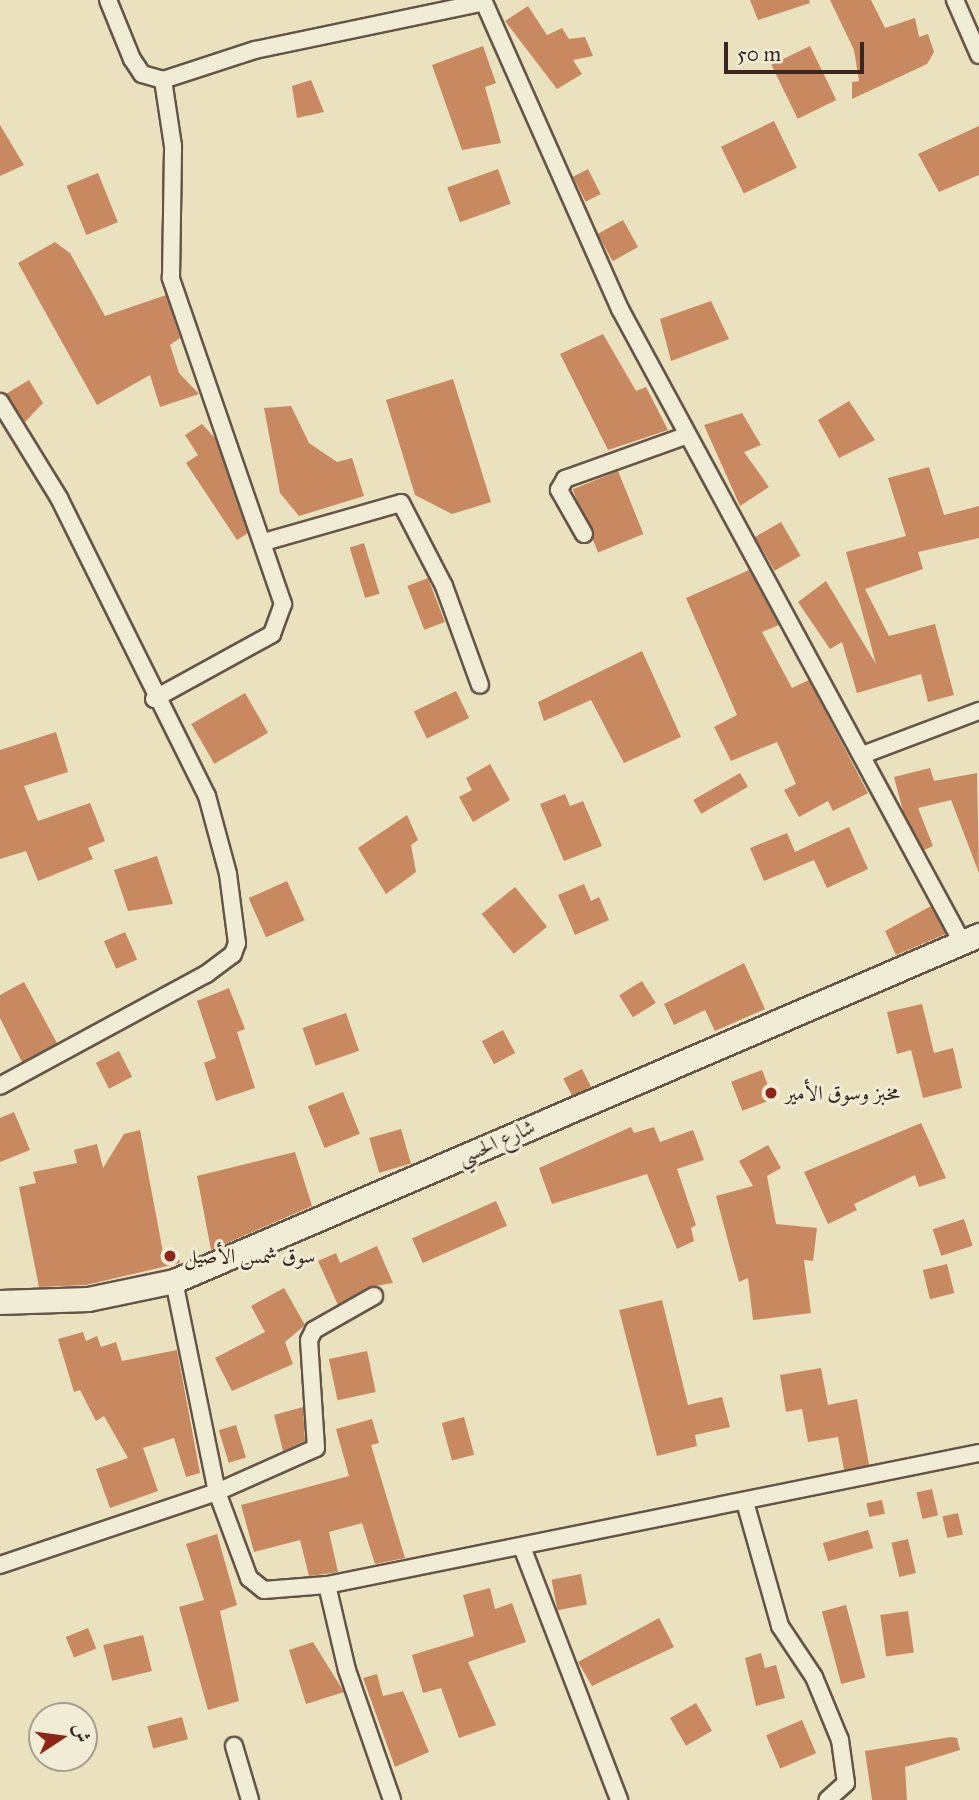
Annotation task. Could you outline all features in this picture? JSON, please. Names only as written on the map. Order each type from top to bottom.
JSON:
[{"type":"street","points":[[108,0],[137,66],[163,80],[255,50],[483,1],[620,309],[685,436],[971,938]]},
{"type":"street","points":[[955,0],[979,55]]},
{"type":"street","points":[[154,699],[272,634],[283,604],[264,542],[171,278],[173,146],[163,80]]},
{"type":"street","points":[[0,402],[59,498],[154,699],[206,796],[228,874],[233,954],[0,1086]]},
{"type":"street","points":[[584,534],[559,491],[565,479],[685,436]]},
{"type":"street","points":[[264,542],[401,503],[444,586],[480,685]]},
{"type":"street","points":[[866,754],[979,712]]},
{"type":"street","name":"شارع الحسي","points":[[0,1302],[88,1300],[174,1281],[971,938]]},
{"type":"street","points":[[174,1281],[217,1492],[256,1587],[278,1592],[522,1547],[979,1453]]},
{"type":"street","points":[[0,1565],[217,1492],[316,1448],[309,1340],[314,1330],[374,1296]]},
{"type":"street","points":[[746,1502],[780,1626],[814,1677],[840,1740],[846,1783],[827,1800]]},
{"type":"street","points":[[522,1547],[619,1800]]},
{"type":"street","points":[[327,1585],[346,1670],[392,1800]]},
{"type":"street","points":[[234,1746],[250,1800]]},
{"type":"building","points":[[750,0],[809,0],[810,3],[758,20]]},
{"type":"building","points":[[830,0],[871,0],[885,28],[915,18],[919,37],[928,34],[934,52],[927,64],[852,99],[852,82],[859,81],[854,50]]},
{"type":"building","points":[[528,6],[547,35],[562,28],[569,39],[585,37],[593,56],[573,60],[582,74],[557,89],[505,21]]},
{"type":"building","points":[[483,46],[496,83],[485,87],[501,143],[462,150],[432,65]]},
{"type":"building","points":[[810,46],[836,100],[798,119],[771,65]]},
{"type":"building","points":[[311,80],[324,112],[297,118],[292,86]]},
{"type":"building","points":[[774,121],[797,168],[744,194],[721,147]]},
{"type":"building","points":[[0,125],[24,165],[0,176]]},
{"type":"building","points":[[979,126],[979,175],[939,192],[918,154]]},
{"type":"building","points":[[498,169],[511,204],[460,222],[447,187]]},
{"type":"building","points":[[588,169],[601,194],[586,202],[573,177]]},
{"type":"building","points":[[98,173],[118,222],[86,235],[66,186]]},
{"type":"building","points":[[623,220],[638,247],[613,261],[598,234]]},
{"type":"building","points":[[55,242],[70,253],[105,316],[166,295],[180,338],[170,345],[179,373],[199,394],[160,407],[150,375],[97,405],[18,263]]},
{"type":"building","points":[[711,301],[729,339],[671,361],[660,319]]},
{"type":"building","points":[[603,334],[636,391],[646,387],[668,430],[608,450],[560,354]]},
{"type":"building","points":[[453,379],[491,502],[452,514],[415,495],[386,400]]},
{"type":"building","points":[[29,380],[43,403],[25,422],[6,394]]},
{"type":"building","points":[[849,401],[875,440],[839,458],[818,420]]},
{"type":"building","points":[[291,406],[309,443],[337,462],[352,458],[364,496],[299,516],[280,493],[264,408]]},
{"type":"building","points":[[742,413],[761,445],[744,452],[769,487],[740,506],[704,425]]},
{"type":"building","points":[[202,424],[215,438],[248,533],[237,540],[186,463],[198,455],[185,435]]},
{"type":"building","points":[[929,467],[944,515],[979,506],[979,538],[918,552],[923,569],[865,589],[889,636],[935,624],[954,695],[928,702],[921,674],[857,693],[842,642],[830,649],[798,602],[826,581],[876,664],[846,552],[906,536],[888,478]]},
{"type":"building","points":[[618,471],[643,534],[598,552],[573,489]]},
{"type":"building","points":[[781,522],[800,556],[775,571],[755,537]]},
{"type":"building","points":[[364,543],[379,594],[365,598],[350,547]]},
{"type":"building","points":[[749,570],[779,625],[762,632],[792,688],[809,680],[868,793],[833,811],[828,801],[799,817],[784,790],[796,784],[777,742],[731,761],[714,727],[737,715],[686,598]]},
{"type":"building","points":[[428,578],[445,622],[424,630],[407,586]]},
{"type":"building","points":[[642,651],[681,737],[624,763],[591,700],[544,721],[538,702]]},
{"type":"building","points":[[456,691],[469,718],[427,739],[414,712]]},
{"type":"building","points":[[245,693],[268,733],[214,764],[191,724]]},
{"type":"building","points":[[56,732],[68,772],[24,786],[38,821],[90,803],[105,841],[88,848],[93,859],[38,881],[26,851],[0,859],[0,750]]},
{"type":"building","points":[[490,764],[510,800],[473,822],[459,797],[472,790],[466,778]]},
{"type":"building","points":[[930,768],[934,781],[977,773],[979,873],[951,800],[918,808],[933,846],[924,850],[903,811],[894,777]]},
{"type":"building","points":[[740,773],[748,787],[701,814],[693,800]]},
{"type":"building","points":[[565,794],[570,806],[583,801],[602,846],[564,861],[540,804]]},
{"type":"building","points":[[407,815],[418,840],[411,845],[416,872],[386,894],[358,848]]},
{"type":"building","points":[[849,827],[868,869],[827,888],[814,860],[764,881],[750,848],[787,833],[795,852]]},
{"type":"building","points":[[157,856],[173,904],[128,911],[114,870]]},
{"type":"building","points":[[287,881],[304,920],[266,937],[249,898]]},
{"type":"building","points":[[584,884],[591,901],[599,897],[609,920],[575,935],[558,895]]},
{"type":"building","points":[[515,887],[547,927],[514,954],[482,914]]},
{"type":"building","points":[[931,906],[946,934],[896,955],[885,931]]},
{"type":"building","points":[[125,932],[137,959],[116,969],[104,941]]},
{"type":"building","points":[[744,963],[765,1009],[715,1031],[705,1010],[674,1025],[664,1004]]},
{"type":"building","points":[[642,981],[656,1003],[633,1017],[619,995]]},
{"type":"building","points":[[24,982],[57,1043],[22,1062],[0,1018],[0,995]]},
{"type":"building","points":[[229,988],[245,1029],[237,1032],[255,1088],[216,1101],[204,1063],[216,1058],[197,1001]]},
{"type":"building","points":[[922,1004],[934,1053],[953,1048],[962,1088],[923,1098],[911,1050],[897,1054],[887,1012]]},
{"type":"building","points":[[346,1013],[359,1051],[316,1066],[303,1028]]},
{"type":"building","points":[[503,1030],[515,1053],[494,1064],[482,1041]]},
{"type":"building","points":[[119,1051],[132,1077],[109,1089],[96,1063]]},
{"type":"building","points":[[582,1069],[591,1087],[572,1096],[563,1079]]},
{"type":"building","points":[[762,1070],[773,1099],[742,1111],[731,1082]]},
{"type":"building","points":[[343,1092],[360,1134],[325,1148],[308,1106]]},
{"type":"building","points":[[14,1112],[30,1150],[0,1162],[0,1118]]},
{"type":"building","points":[[921,1123],[946,1178],[919,1187],[915,1175],[854,1204],[857,1210],[828,1224],[804,1172]]},
{"type":"building","points":[[631,1127],[634,1133],[654,1127],[660,1142],[693,1130],[704,1160],[677,1169],[696,1225],[691,1228],[694,1241],[677,1249],[647,1174],[552,1204],[539,1168]]},
{"type":"building","points":[[401,1129],[411,1164],[379,1173],[369,1138]]},
{"type":"building","points":[[140,1130],[163,1252],[176,1248],[180,1263],[86,1285],[39,1287],[19,1187],[36,1183],[33,1172],[77,1163],[74,1150],[97,1144],[103,1168],[124,1134]]},
{"type":"building","points":[[768,1145],[781,1168],[767,1176],[776,1224],[817,1228],[813,1261],[804,1260],[811,1313],[753,1320],[748,1278],[739,1282],[716,1196],[753,1186],[739,1161]]},
{"type":"building","points":[[295,1152],[312,1206],[211,1250],[197,1176]]},
{"type":"building","points":[[496,1201],[507,1226],[423,1263],[412,1238]]},
{"type":"building","points":[[964,1219],[973,1246],[941,1256],[933,1229]]},
{"type":"building","points":[[377,1246],[393,1283],[369,1287],[338,1305],[318,1261],[336,1253],[340,1263]]},
{"type":"building","points":[[947,1264],[954,1293],[930,1299],[923,1270]]},
{"type":"building","points":[[284,1288],[305,1325],[285,1342],[293,1364],[232,1391],[215,1358],[265,1332],[251,1306]]},
{"type":"building","points":[[662,1300],[688,1405],[722,1397],[730,1427],[695,1435],[697,1446],[657,1456],[619,1310]]},
{"type":"building","points":[[83,1332],[86,1341],[97,1336],[101,1347],[116,1342],[122,1361],[177,1350],[200,1473],[186,1477],[174,1438],[143,1448],[158,1491],[110,1508],[96,1469],[128,1458],[104,1416],[96,1421],[80,1390],[74,1392],[58,1339]]},
{"type":"building","points":[[367,1351],[376,1392],[338,1400],[329,1359]]},
{"type":"building","points":[[821,1368],[828,1405],[857,1399],[869,1465],[844,1470],[838,1437],[808,1442],[802,1409],[786,1412],[780,1375]]},
{"type":"building","points":[[303,1407],[305,1441],[283,1451],[274,1415]]},
{"type":"building","points":[[464,1417],[474,1455],[452,1461],[442,1423]]},
{"type":"building","points":[[372,1419],[379,1443],[371,1445],[405,1558],[375,1564],[362,1523],[329,1532],[338,1572],[309,1576],[300,1540],[254,1552],[241,1505],[349,1476],[336,1429]]},
{"type":"building","points":[[236,1425],[246,1458],[229,1463],[219,1430]]},
{"type":"building","points":[[932,1489],[938,1515],[922,1519],[916,1493]]},
{"type":"building","points":[[882,1500],[885,1514],[869,1517],[866,1503]]},
{"type":"building","points":[[958,1513],[963,1534],[947,1538],[942,1517]]},
{"type":"building","points":[[868,1530],[873,1548],[828,1561],[823,1543]]},
{"type":"building","points":[[217,1534],[237,1605],[220,1611],[239,1701],[208,1710],[179,1607],[204,1600],[186,1544]]},
{"type":"building","points":[[908,1539],[916,1573],[899,1577],[891,1543]]},
{"type":"building","points":[[581,1574],[587,1604],[557,1610],[552,1580]]},
{"type":"building","points":[[490,1588],[495,1609],[512,1603],[526,1642],[468,1662],[496,1725],[459,1738],[441,1688],[423,1693],[412,1655],[474,1636],[463,1595]]},
{"type":"building","points":[[846,1605],[865,1677],[841,1684],[822,1611]]},
{"type":"building","points":[[908,1611],[914,1653],[886,1656],[880,1615]]},
{"type":"building","points":[[659,1618],[674,1647],[592,1686],[578,1662]]},
{"type":"building","points":[[88,1628],[96,1648],[74,1657],[66,1637]]},
{"type":"building","points":[[143,1635],[152,1671],[112,1681],[103,1645]]},
{"type":"building","points":[[313,1642],[344,1692],[306,1704],[289,1650]]},
{"type":"building","points":[[761,1653],[765,1668],[776,1665],[785,1698],[756,1706],[745,1658]]},
{"type":"building","points":[[377,1674],[383,1696],[403,1691],[429,1752],[395,1767],[363,1678]]},
{"type":"building","points":[[696,1703],[712,1731],[686,1746],[670,1718]]},
{"type":"building","points":[[182,1717],[188,1739],[153,1749],[147,1726]]},
{"type":"building","points":[[802,1720],[816,1753],[780,1768],[766,1735]]},
{"type":"building","points":[[957,1738],[960,1750],[905,1767],[907,1800],[872,1800],[865,1751]]},
{"type":"place","name":"مخبز وسوق الأمير","points":[[771,1093]]},
{"type":"place","name":"سوق شمس الأصيل","points":[[170,1256]]}]
